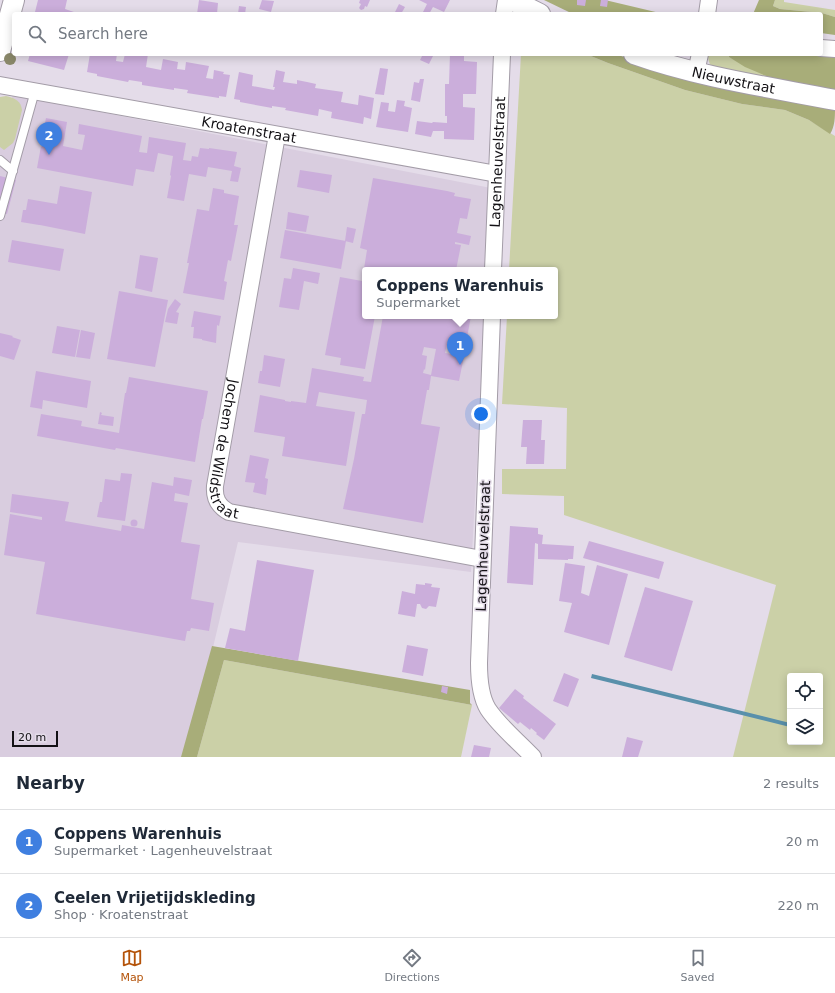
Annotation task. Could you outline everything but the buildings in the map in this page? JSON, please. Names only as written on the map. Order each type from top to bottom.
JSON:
[{"type":"street","points":[[0,51],[14,0]]},
{"type":"street","points":[[504,12],[506,0]]},
{"type":"street","points":[[512,0],[536,12]]},
{"type":"street","points":[[707,12],[709,0]]},
{"type":"street","points":[[823,48],[835,49]]},
{"type":"street","name":"Lagenheuvelstraat","points":[[493,267],[502,56]]},
{"type":"street","name":"Nieuwstraat","points":[[640,56],[654,61],[698,63],[722,79],[835,100]]},
{"type":"street","name":"Kroatenstraat","points":[[0,85],[497,174]]},
{"type":"street","name":"Jochem de Wildstraat","points":[[277,135],[215,486],[215,499],[218,504],[228,512],[482,559]]},
{"type":"street","name":"Lagenheuvelstraat","points":[[492,319],[482,559],[479,679],[482,695],[488,708],[501,725],[532,757]]},
{"type":"lane","points":[[0,216],[35,91]]},
{"type":"lane","points":[[0,160],[13,171]]},
{"type":"shaded area","points":[[13,95],[491,188],[488,267],[362,267],[362,319],[485,319],[471,572],[238,542],[187,757],[0,757],[0,129]]},
{"type":"green space","points":[[544,0],[605,0],[656,12],[569,12]]},
{"type":"green space","points":[[759,0],[775,0],[773,6],[780,9],[812,12],[754,12]]},
{"type":"green space","points":[[775,0],[784,0],[784,2],[835,10],[835,17],[823,13],[823,12],[780,9],[773,6]]},
{"type":"green space","points":[[823,13],[835,17],[835,35],[823,33]]},
{"type":"green space","points":[[835,53],[835,93],[785,84],[745,67],[729,57],[823,56],[823,54]]},
{"type":"green space","points":[[521,56],[591,56],[685,90],[742,104],[785,110],[809,120],[835,136],[835,757],[733,757],[776,585],[564,515],[564,496],[502,494],[502,469],[566,469],[567,408],[502,404],[507,319],[558,319],[558,267],[509,267]]},
{"type":"green space","points":[[591,56],[621,56],[661,69],[835,108],[833,128],[830,134],[809,120],[785,110],[742,104],[685,90]]},
{"type":"green space","points":[[708,56],[729,56],[785,84],[713,68]]},
{"type":"green space","points":[[6,96],[17,100],[22,110],[15,139],[13,143],[4,150],[0,147],[0,97]]},
{"type":"green space","points":[[212,646],[470,690],[470,703],[472,705],[224,660],[197,757],[181,757]]},
{"type":"green space","points":[[224,660],[472,705],[461,757],[197,757]]},
{"type":"water","points":[[592,674],[787,722],[787,726],[591,678]]},
{"type":"place","name":"Ceelen Vrijetijdskleding","points":[[49,155]]},
{"type":"place","name":"Coppens Warenhuis","points":[[460,365]]}]
